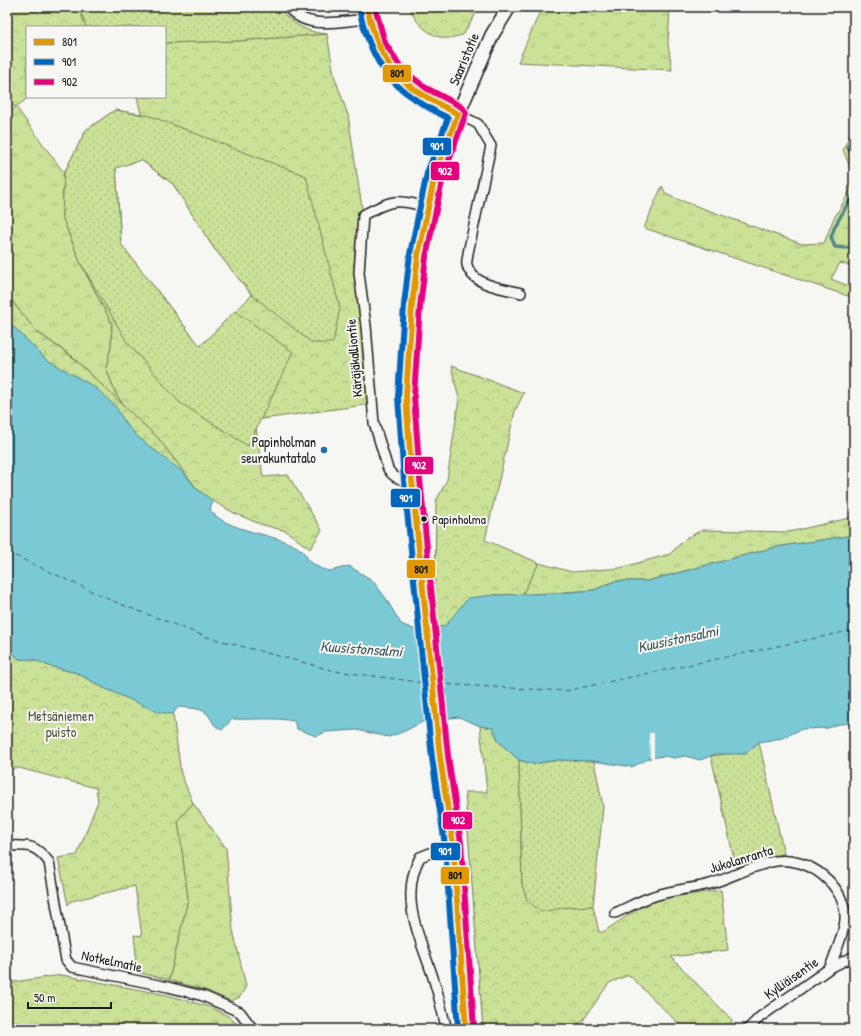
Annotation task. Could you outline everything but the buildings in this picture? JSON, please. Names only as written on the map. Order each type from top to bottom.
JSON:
[{"type":"main road","name":"Saaristotie","points":[[466,1029],[453,844],[440,757],[412,480],[406,396],[407,367],[418,256],[427,207],[435,175],[458,114],[492,35],[509,7]]},
{"type":"main road","points":[[368,13],[372,34],[393,73],[412,90],[458,114]]},
{"type":"street","points":[[288,7],[299,17],[327,23],[368,13]]},
{"type":"street","points":[[458,114],[478,124],[491,146],[468,253],[467,265],[473,276],[485,283],[521,293]]},
{"type":"street","name":"Käräjäkalliontie","points":[[412,480],[399,480],[392,475],[388,469],[374,423],[366,326],[359,273],[363,215],[385,203],[399,200],[427,207]]},
{"type":"street","points":[[446,1029],[436,985],[412,916],[411,895],[416,866],[420,857],[453,844]]},
{"type":"street","name":"Notkelmatie","points":[[7,846],[24,845],[34,847],[41,851],[49,862],[66,960],[72,967],[168,987],[203,996],[240,1012],[253,1029]]},
{"type":"street","name":"Jukolanranta","points":[[615,913],[651,897],[711,883],[764,864],[778,860],[796,861],[813,869],[827,879],[838,892],[843,905],[845,918],[830,968]]},
{"type":"street","name":"Kylliäisentie","points":[[748,1029],[760,1017],[830,968],[854,956]]},
{"type":"green space","points":[[25,7],[79,7],[86,26],[26,26],[26,98],[28,98],[16,107],[7,103],[7,9]]},
{"type":"green space","points":[[79,7],[279,7],[288,18],[300,26],[313,32],[327,34],[237,41],[166,43],[166,26],[86,26]]},
{"type":"green space","points":[[410,7],[480,7],[463,35],[446,38],[438,37],[422,27],[414,17]]},
{"type":"green space","points":[[542,7],[670,7],[668,44],[672,70],[518,62]]},
{"type":"green space","points":[[327,34],[334,75],[348,115],[363,215],[359,273],[372,404],[255,420],[263,477],[288,475],[322,530],[310,549],[286,531],[260,524],[234,513],[213,501],[197,489],[158,438],[127,410],[116,394],[106,368],[111,347],[112,324],[80,262],[62,216],[64,173],[86,130],[115,110],[141,114],[137,98],[166,98],[166,43],[237,41]],"holes":[[[141,160],[173,184],[213,247],[252,295],[200,346],[121,244],[116,167]]]},
{"type":"green space","points":[[16,107],[64,173],[62,216],[80,262],[112,324],[111,347],[106,368],[116,394],[127,410],[72,356],[37,332],[7,295],[7,114]]},
{"type":"green space","points":[[115,110],[150,116],[306,176],[340,308],[333,343],[312,343],[252,295],[213,247],[173,184],[141,160],[116,168],[121,244],[200,346],[235,311],[293,352],[248,446],[179,402],[127,342],[80,262],[62,216],[64,173],[86,130]]},
{"type":"green space","points":[[854,125],[854,176],[843,150]]},
{"type":"green space","points":[[854,176],[854,267],[840,263],[831,279],[854,288],[854,298],[644,228],[662,186],[666,194],[674,198],[802,244],[824,243],[833,220],[850,191]]},
{"type":"green space","points":[[7,295],[37,332],[71,356],[158,438],[197,489],[202,493],[7,399]]},
{"type":"green space","points":[[451,366],[524,393],[515,411],[485,540],[539,563],[522,595],[494,595],[445,626],[438,627],[435,596],[436,501],[447,480],[459,399]]},
{"type":"green space","points":[[854,517],[854,535],[776,547],[647,581],[615,581],[594,590],[522,595],[539,563],[572,572],[620,568],[670,554],[685,539],[702,530],[789,532]]},
{"type":"green space","name":"Metsäniemen puisto","points":[[7,648],[19,659],[35,660],[49,666],[77,673],[104,688],[158,711],[173,714],[181,774],[193,803],[178,820],[188,899],[169,980],[133,971],[136,955],[134,935],[142,936],[135,886],[71,901],[68,905],[58,858],[77,855],[98,801],[96,788],[19,768],[7,768]]},
{"type":"green space","points":[[480,726],[493,728],[499,742],[519,760],[522,885],[568,907],[593,906],[599,932],[603,932],[640,907],[658,899],[721,890],[728,950],[671,957],[732,1020],[730,1029],[684,1029],[629,975],[609,983],[582,1022],[566,1029],[483,1029],[465,792],[487,792]]},
{"type":"green space","points":[[759,742],[784,854],[755,859],[736,868],[711,756],[732,753],[745,754]]},
{"type":"green space","points":[[519,760],[533,764],[558,760],[594,761],[603,807],[593,906],[568,907],[541,912],[527,900],[522,885]]},
{"type":"green space","points":[[193,803],[226,848],[233,930],[246,986],[240,997],[231,1001],[205,990],[169,980],[188,899],[178,820]]},
{"type":"green space","points":[[62,975],[167,995],[210,1007],[228,1016],[243,1029],[7,1029],[7,983]]},
{"type":"water","name":"Kuusistonsalmi","points":[[7,322],[46,359],[96,388],[116,407],[126,424],[138,437],[184,473],[197,489],[213,501],[210,510],[220,519],[248,531],[279,539],[293,545],[303,551],[308,560],[321,569],[331,571],[349,566],[372,580],[385,597],[401,624],[416,630],[445,626],[468,598],[494,595],[594,590],[615,581],[647,581],[776,547],[854,535],[854,723],[839,724],[828,728],[802,729],[782,738],[759,742],[745,754],[716,754],[700,760],[685,756],[674,758],[664,756],[650,758],[632,767],[594,761],[558,760],[533,764],[519,760],[499,742],[493,728],[480,726],[459,717],[424,721],[389,737],[357,730],[326,732],[316,736],[297,729],[294,721],[278,719],[232,719],[222,730],[215,725],[207,713],[199,709],[178,707],[173,714],[158,712],[104,688],[77,673],[49,666],[35,660],[19,659],[7,648]]},
{"type":"pier","points":[[649,733],[654,733],[654,758],[650,758]]},
{"type":"waterway","points":[[854,135],[848,146],[854,161]]},
{"type":"waterway","points":[[854,193],[835,226],[831,237],[835,247],[849,248],[854,251]]},
{"type":"ferry route","points":[[7,552],[115,602],[207,637],[335,671],[426,683]]},
{"type":"ferry route","points":[[439,684],[565,691],[854,630]]},
{"type":"transit line","name":"801","points":[[367,7],[379,46],[387,61],[397,74],[422,94],[458,114]]},
{"type":"transit line","name":"902","points":[[375,7],[385,43],[402,69],[426,88],[462,107],[466,113],[443,177],[426,257],[420,307],[414,396],[420,479],[448,756],[461,843],[474,1028]]},
{"type":"transit line","name":"901","points":[[359,9],[371,48],[388,76],[413,98],[448,118],[427,173],[410,254],[404,305],[398,397],[404,481],[432,758],[445,845],[458,1029]]},
{"type":"transit line","name":"801","points":[[458,114],[435,175],[418,256],[412,306],[406,396],[412,480],[440,757],[453,844],[466,1029]]},
{"type":"place","name":"Papinholman seurakuntatalo","points":[[324,450]]},
{"type":"place","name":"Papinholma","points":[[424,519]]}]
